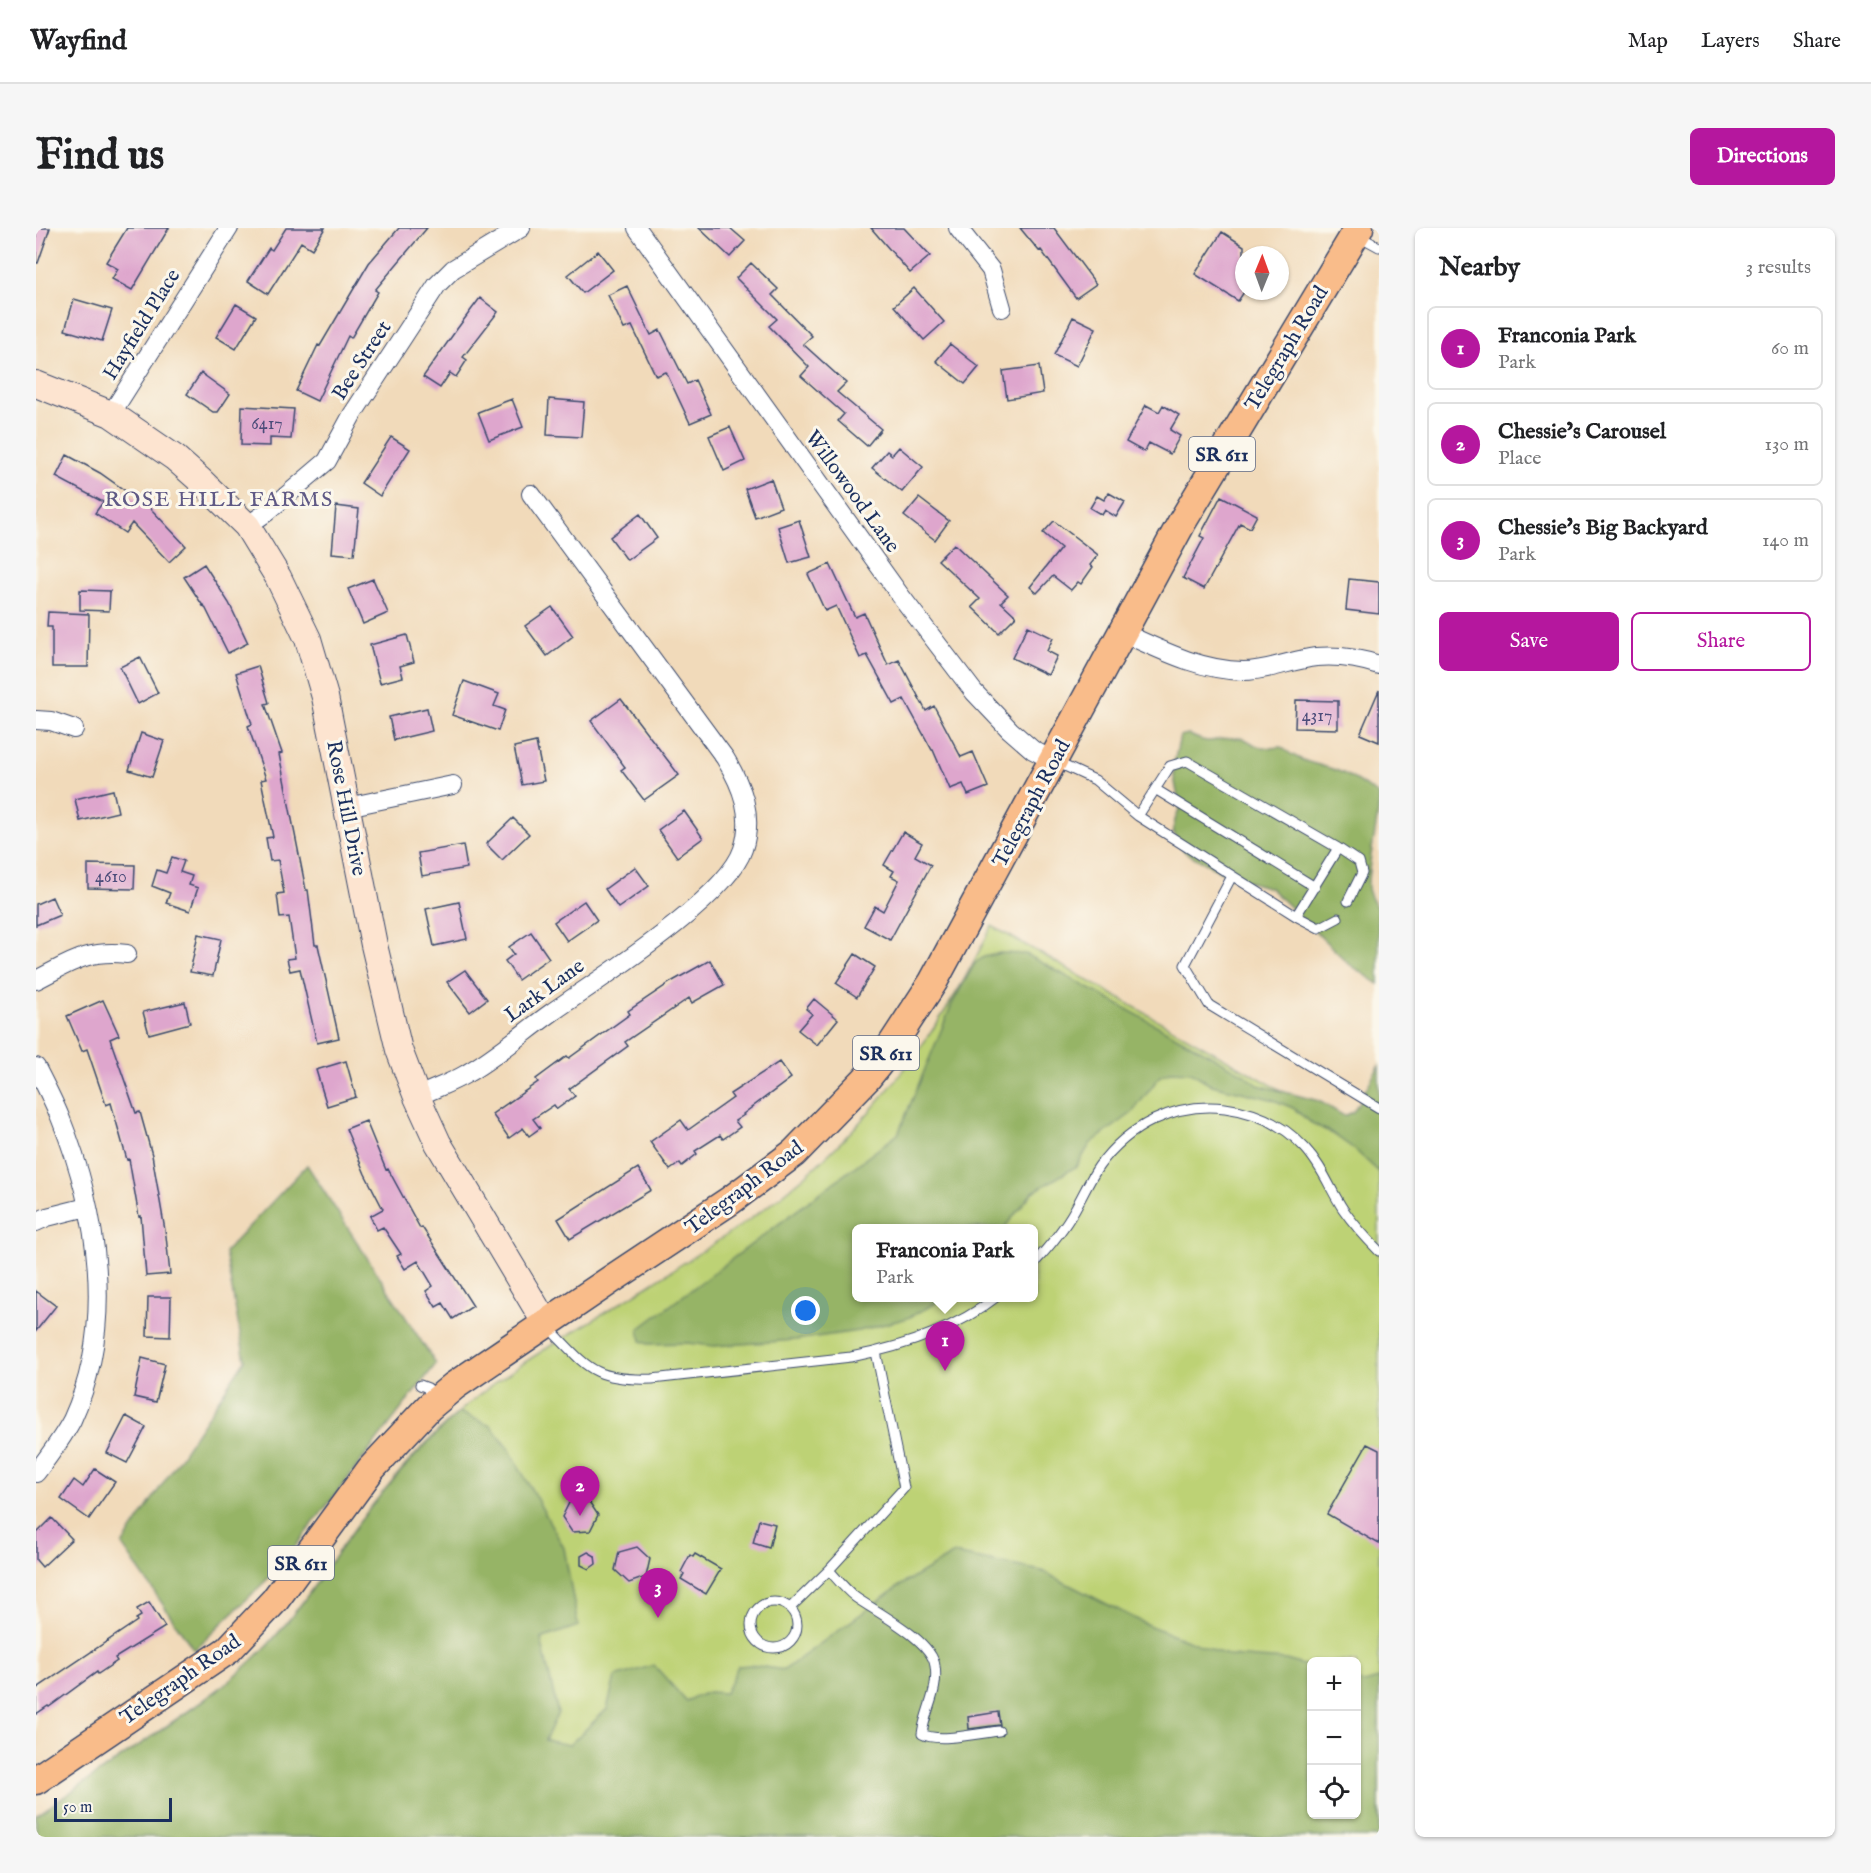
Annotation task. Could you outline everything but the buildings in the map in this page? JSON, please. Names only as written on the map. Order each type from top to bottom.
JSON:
[{"type":"main road","name":"Telegraph Road","points":[[36,1780],[228,1650],[275,1600],[424,1396],[454,1386],[731,1200],[769,1172],[814,1133],[866,1079],[886,1054],[933,982],[1182,522],[1360,234]]},
{"type":"street","name":"Hayfield Place","points":[[111,414],[229,228]]},
{"type":"street","name":"Bee Street","points":[[247,526],[327,461],[352,415],[437,285],[462,262],[521,228]]},
{"type":"street","name":"Willowood Lane","points":[[637,228],[900,595],[974,692],[1032,750],[1054,761]]},
{"type":"street","points":[[958,228],[992,270],[1002,308]]},
{"type":"street","name":"Rose Hill Drive","points":[[36,384],[111,414],[175,458],[247,526],[288,596],[308,639],[325,697],[390,1017],[399,1050],[438,1143],[546,1324]]},
{"type":"street","name":"Lark Lane","points":[[417,1097],[466,1074],[692,910],[727,877],[737,863],[747,833],[744,797],[739,782],[725,758],[531,494]]},
{"type":"street","points":[[1121,632],[1195,663],[1219,669],[1245,671],[1265,669],[1314,657],[1337,656],[1379,665]]},
{"type":"street","points":[[36,720],[51,721],[74,729]]},
{"type":"street","points":[[347,807],[453,785]]},
{"type":"street","points":[[36,980],[89,954],[107,951],[127,954]]},
{"type":"street","points":[[36,1067],[59,1115],[73,1153],[87,1207],[97,1280],[98,1319],[94,1353],[71,1421],[53,1451],[36,1473]]},
{"type":"street","points":[[36,1222],[87,1207]]},
{"type":"lane","points":[[1054,761],[1095,780],[1138,816],[1296,916],[1318,928],[1338,918]]},
{"type":"lane","points":[[1138,816],[1170,766],[1187,761],[1359,861],[1362,873],[1348,901]]},
{"type":"lane","points":[[1155,789],[1315,887]]},
{"type":"lane","points":[[1296,916],[1338,848]]},
{"type":"lane","points":[[1232,876],[1185,965],[1209,1005],[1379,1108]]},
{"type":"lane","points":[[1038,1258],[1058,1235],[1098,1168],[1126,1137],[1142,1125],[1163,1115],[1193,1108],[1215,1107],[1251,1113],[1293,1136],[1316,1161],[1342,1208],[1379,1251]]},
{"type":"lane","points":[[546,1324],[591,1369],[610,1377],[626,1380],[652,1379],[840,1359],[876,1352],[939,1331],[967,1317],[989,1302]]},
{"type":"lane","points":[[790,1608],[829,1570],[904,1488],[876,1352]]},
{"type":"lane","points":[[829,1570],[854,1596],[910,1633],[930,1652],[935,1663],[936,1680],[922,1734],[928,1738],[939,1738],[999,1731]]},
{"type":"lane","points":[[775,1601],[790,1608],[798,1623],[792,1639],[778,1648],[761,1644],[751,1630],[753,1613],[759,1607],[775,1601]]},
{"type":"green space","points":[[1188,734],[1204,741],[1239,738],[1260,747],[1281,747],[1302,760],[1343,773],[1379,795],[1368,887],[1377,909],[1379,984],[1349,964],[1270,888],[1230,876],[1186,853],[1181,847],[1173,833],[1180,808],[1174,777],[1174,763],[1180,736]]},
{"type":"green space","points":[[992,926],[1379,1146],[1379,1837],[36,1837],[36,1816],[203,1701],[266,1647],[292,1616],[384,1490],[446,1423],[518,1366],[662,1277],[776,1200],[837,1146],[865,1116],[892,1085],[940,1019]]},
{"type":"green space","points":[[1000,953],[1026,954],[1198,1048],[1244,1074],[1258,1085],[1319,1101],[1344,1116],[1353,1112],[1379,1066],[1379,1172],[1354,1149],[1333,1134],[1310,1122],[1293,1108],[1271,1099],[1212,1085],[1191,1072],[1172,1071],[1160,1076],[1132,1113],[1090,1144],[1077,1166],[1033,1192],[1007,1224],[852,1224],[852,1302],[938,1302],[908,1318],[858,1331],[795,1340],[714,1346],[687,1343],[648,1344],[641,1341],[639,1329],[898,1134],[952,1004],[975,963],[984,957]]},
{"type":"green space","points":[[307,1165],[436,1364],[277,1570],[194,1650],[122,1545],[245,1360],[225,1252]]},
{"type":"green space","points":[[459,1412],[491,1426],[509,1449],[564,1548],[578,1626],[541,1639],[558,1713],[545,1740],[569,1745],[607,1709],[615,1677],[654,1665],[686,1701],[708,1692],[725,1693],[738,1666],[751,1665],[784,1670],[901,1585],[954,1554],[1042,1571],[1148,1625],[1229,1656],[1286,1660],[1307,1666],[1307,1819],[1361,1819],[1361,1682],[1379,1679],[1379,1837],[36,1837],[36,1816],[198,1705],[263,1650],[290,1618],[386,1488]]},
{"type":"place","name":"Franconia Park","points":[[945,1371]]},
{"type":"place","name":"Chessie’s Carousel","points":[[580,1516]]},
{"type":"place","name":"Chessie's Big Backyard","points":[[658,1618]]},
{"type":"district","name":"ROSE HILL FARMS","points":[[219,498]]}]
